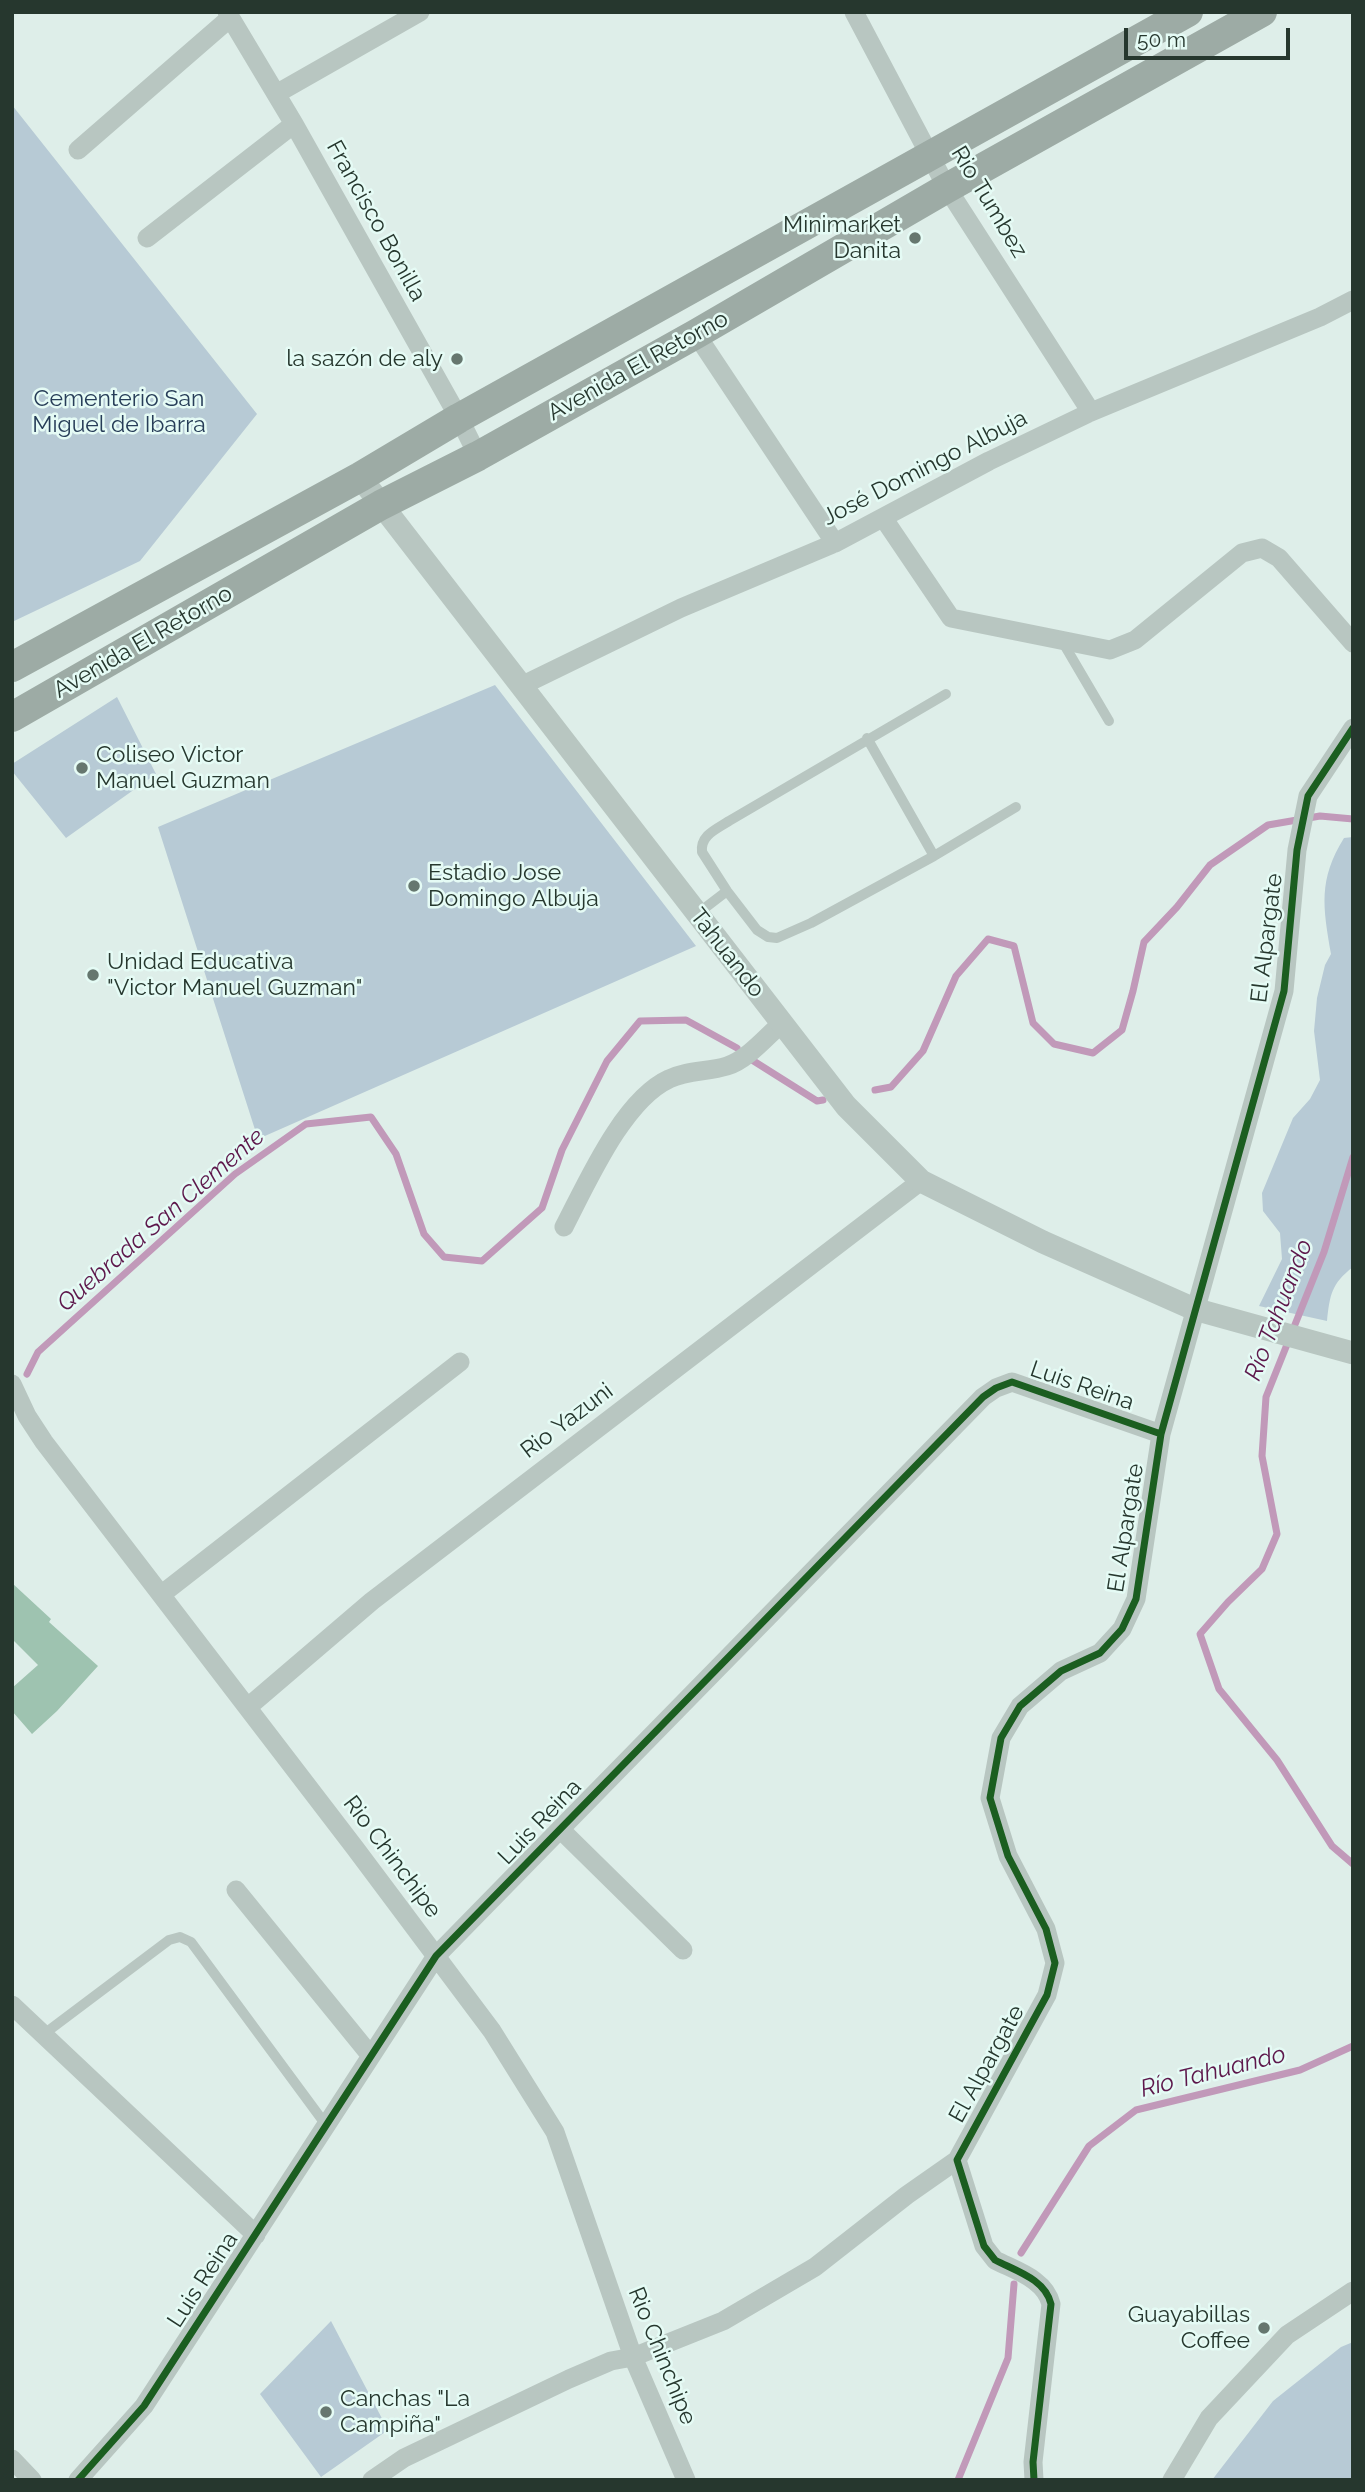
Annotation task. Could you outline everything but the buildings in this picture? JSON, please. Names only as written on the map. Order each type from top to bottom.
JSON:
[{"type":"main road","name":"Avenida El Retorno","points":[[12,667],[360,477],[459,418],[1188,12]]},
{"type":"main road","name":"Avenida El Retorno","points":[[12,717],[381,505],[478,456],[1262,12]]},
{"type":"street","points":[[276,94],[420,12]]},
{"type":"street","name":"Rio Tumbez","points":[[854,12],[947,188],[1091,412]]},
{"type":"street","points":[[78,150],[229,15]]},
{"type":"street","name":"Francisco Bonilla","points":[[229,15],[294,124],[478,456]]},
{"type":"street","points":[[147,238],[294,124]]},
{"type":"street","name":"José Domingo Albuja","points":[[521,686],[681,608],[835,543],[989,461],[1091,412],[1320,317],[1353,300]]},
{"type":"street","points":[[696,334],[835,543]]},
{"type":"street","name":"Tahuando","points":[[360,477],[846,1106],[921,1181],[1043,1242],[1204,1312],[1353,1353]]},
{"type":"street","points":[[884,519],[950,618],[1110,650],[1135,640],[1242,554],[1262,548],[1279,558],[1353,643]]},
{"type":"street","name":"El Alpargate","points":[[1034,2480],[1033,2462],[1051,2304],[1043,2285],[988,2254],[957,2160],[1047,1996],[1055,1963],[1046,1929],[1008,1856],[990,1798],[1001,1738],[1020,1706],[1061,1671],[1100,1653],[1122,1629],[1136,1599],[1161,1434],[1204,1312],[1284,991],[1297,850],[1308,796],[1353,728]]},
{"type":"street","points":[[564,1227],[609,1142],[649,1092],[668,1079],[737,1062],[782,1023]]},
{"type":"street","name":"Rio Yazuni","points":[[248,1707],[372,1601],[921,1181]]},
{"type":"street","points":[[162,1594],[460,1362]]},
{"type":"street","name":"Luis Reina","points":[[78,2480],[144,2406],[436,1956],[983,1397],[1012,1382],[1161,1434]]},
{"type":"street","name":"Rio Chinchipe","points":[[12,1384],[27,1416],[44,1442],[492,2031],[555,2132],[633,2357],[686,2480]]},
{"type":"street","points":[[560,1829],[683,1950]]},
{"type":"street","points":[[236,1889],[371,2056]]},
{"type":"street","points":[[12,2005],[256,2235]]},
{"type":"street","points":[[372,2480],[404,2458],[526,2399],[611,2361],[633,2357],[723,2321],[815,2267],[907,2195],[957,2160]]},
{"type":"street","points":[[1172,2480],[1209,2418],[1287,2335],[1353,2291]]},
{"type":"street","points":[[12,2459],[32,2480]]},
{"type":"lane","points":[[1062,640],[1109,721]]},
{"type":"lane","points":[[946,694],[729,821],[704,838],[701,844],[702,852],[757,930],[768,937],[778,939],[934,856],[1016,807]]},
{"type":"lane","points":[[867,738],[934,856]]},
{"type":"lane","points":[[697,914],[727,891]]},
{"type":"lane","points":[[44,2034],[169,1940],[180,1937],[191,1942],[326,2125]]},
{"type":"green space","name":"Cementerio San Miguel de Ibarra","points":[[12,105],[257,414],[140,561],[12,622]]},
{"type":"green space","name":"Estadio Jose Domingo Albuja","points":[[495,685],[696,946],[258,1139],[158,827]]},
{"type":"green space","name":"Coliseo Victor Manuel Guzman","points":[[117,697],[156,774],[66,838],[12,771],[12,764]]},
{"type":"green space","points":[[1353,837],[1353,1267],[1340,1279],[1333,1291],[1327,1321],[1259,1306],[1282,1259],[1280,1233],[1263,1211],[1262,1193],[1293,1118],[1310,1099],[1320,1080],[1314,1031],[1317,998],[1325,965],[1331,954],[1325,908],[1326,881],[1344,838]]},
{"type":"green space","name":"Canchas \"La Campiña\"","points":[[331,2321],[388,2430],[321,2477],[260,2394]]},
{"type":"green space","points":[[1353,2342],[1353,2480],[1212,2480],[1273,2401],[1341,2347]]},
{"type":"waterway","name":"Quebrada San Clemente","points":[[875,1090],[891,1087],[923,1051],[956,976],[988,939],[1014,946],[1033,1023],[1054,1044],[1093,1053],[1122,1030],[1144,942],[1177,907],[1210,865],[1268,825],[1320,816],[1353,819]]},
{"type":"waterway","name":"Quebrada San Clemente","points":[[27,1374],[38,1352],[235,1174],[306,1124],[371,1117],[396,1154],[424,1234],[444,1257],[482,1261],[542,1208],[562,1150],[607,1061],[640,1021],[686,1020],[737,1048]]},
{"type":"waterway","name":"Quebrada San Clemente","points":[[752,1060],[817,1101],[823,1100]]},
{"type":"waterway","name":"Río Tahuando","points":[[1353,1157],[1324,1252],[1266,1397],[1262,1456],[1277,1534],[1262,1569],[1200,1634],[1219,1689],[1277,1760],[1332,1846],[1353,1864]]},
{"type":"waterway","name":"Río Tahuando","points":[[1021,2253],[1089,2146],[1136,2110],[1300,2070],[1353,2046]]},
{"type":"waterway","name":"Río Tahuando","points":[[958,2480],[1008,2358],[1014,2284]]},
{"type":"cycle path","points":[[1034,2480],[1033,2462],[1051,2304],[1043,2288],[1020,2272],[995,2260],[984,2246],[957,2160],[1047,1995],[1055,1963],[1046,1929],[1008,1856],[990,1798],[1001,1738],[1020,1706],[1061,1671],[1100,1653],[1122,1629],[1136,1599],[1161,1434],[1284,991],[1297,850],[1308,796],[1353,728]]},
{"type":"cycle path","points":[[78,2480],[144,2406],[436,1956],[983,1397],[1012,1382],[1161,1434]]},
{"type":"place","name":"Minimarket Danita","points":[[915,238]]},
{"type":"place","name":"la sazón de aly","points":[[457,359]]},
{"type":"place","name":"Coliseo Victor Manuel Guzman","points":[[82,768]]},
{"type":"place","name":"Estadio Jose Domingo Albuja","points":[[414,886]]},
{"type":"place","name":"Unidad Educativa \"Victor Manuel Guzman\"","points":[[93,975]]},
{"type":"place","name":"Guayabillas Coffee","points":[[1264,2328]]},
{"type":"place","name":"Canchas \"La Campiña\"","points":[[326,2412]]}]
